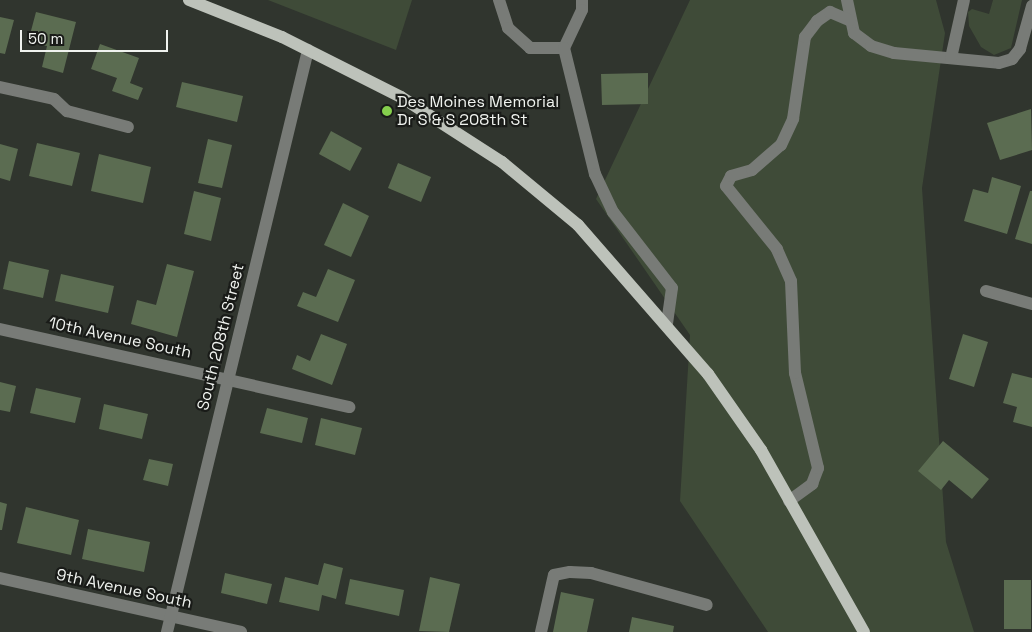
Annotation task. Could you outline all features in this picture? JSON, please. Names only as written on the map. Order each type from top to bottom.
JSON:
[{"type":"main road","points":[[189,0],[217,8],[308,50],[401,97],[502,162],[578,225],[668,324],[708,374],[789,501],[864,632]]},
{"type":"street","points":[[499,0],[508,28],[530,48],[564,48]]},
{"type":"street","points":[[582,0],[582,10],[564,48],[594,174],[613,212],[672,288],[668,324]]},
{"type":"street","points":[[847,0],[849,20],[854,33],[871,46],[894,53],[999,63],[1012,59],[1020,49],[1032,6]]},
{"type":"street","points":[[951,58],[964,0]]},
{"type":"street","points":[[789,501],[812,484],[818,468],[796,373],[790,281],[777,249],[726,186],[731,176],[752,170],[781,145],[793,119],[806,37],[816,21],[830,12],[849,20]]},
{"type":"street","name":"South 208th Street","points":[[167,632],[308,50]]},
{"type":"street","points":[[0,87],[54,99],[67,111],[128,127]]},
{"type":"street","points":[[986,292],[1032,304]]},
{"type":"street","name":"10th Avenue South","points":[[0,329],[227,378],[349,407]]},
{"type":"street","points":[[541,632],[554,575],[592,573],[707,605]]},
{"type":"street","name":"9th Avenue South","points":[[0,578],[241,632]]},
{"type":"green space","points":[[268,0],[412,0],[396,50]]},
{"type":"green space","points":[[690,0],[936,0],[945,33],[922,188],[946,542],[974,632],[768,632],[680,501],[690,335],[596,199]]},
{"type":"green space","points":[[993,0],[1022,0],[1011,48],[994,55],[981,47],[969,26],[968,12],[972,9],[989,14]]},
{"type":"building","points":[[36,12],[76,22],[63,73],[42,67],[47,46],[28,42]]},
{"type":"building","points":[[0,17],[14,20],[5,54],[0,53]]},
{"type":"building","points":[[100,44],[139,58],[130,83],[143,88],[138,100],[112,91],[117,78],[91,69]]},
{"type":"building","points":[[648,73],[648,104],[602,105],[601,74]]},
{"type":"building","points":[[182,82],[243,96],[237,122],[176,107]]},
{"type":"building","points":[[1031,109],[1032,150],[1000,160],[987,123]]},
{"type":"building","points":[[331,131],[362,148],[350,171],[319,154]]},
{"type":"building","points":[[208,139],[232,145],[222,188],[198,183]]},
{"type":"building","points":[[37,143],[80,153],[72,186],[29,176]]},
{"type":"building","points":[[0,144],[18,149],[10,181],[0,178]]},
{"type":"building","points":[[99,154],[151,167],[143,203],[91,191]]},
{"type":"building","points":[[398,163],[431,177],[421,202],[388,188]]},
{"type":"building","points":[[992,177],[1021,186],[1007,234],[964,221],[973,189],[988,193]]},
{"type":"building","points":[[194,191],[221,198],[211,241],[184,234]]},
{"type":"building","points":[[1030,191],[1032,191],[1032,244],[1015,239]]},
{"type":"building","points":[[343,203],[369,216],[351,257],[324,245]]},
{"type":"building","points":[[9,261],[49,270],[43,298],[3,289]]},
{"type":"building","points":[[167,264],[194,271],[177,337],[131,324],[137,300],[156,305]]},
{"type":"building","points":[[328,269],[355,280],[338,322],[297,306],[303,292],[316,297]]},
{"type":"building","points":[[61,274],[114,286],[108,313],[55,301]]},
{"type":"building","points":[[321,334],[347,344],[332,385],[292,369],[297,355],[310,361]]},
{"type":"building","points":[[963,334],[988,342],[974,387],[949,379]]},
{"type":"building","points":[[1012,373],[1032,378],[1032,427],[1013,422],[1017,407],[1003,403]]},
{"type":"building","points":[[0,382],[16,386],[10,412],[0,410]]},
{"type":"building","points":[[36,388],[81,398],[75,423],[30,413]]},
{"type":"building","points":[[104,404],[148,414],[142,439],[99,429]]},
{"type":"building","points":[[267,408],[308,418],[302,443],[260,433]]},
{"type":"building","points":[[321,418],[362,428],[355,455],[315,445]]},
{"type":"building","points":[[943,441],[989,479],[972,499],[949,480],[941,490],[918,471]]},
{"type":"building","points":[[149,459],[173,464],[168,486],[143,480]]},
{"type":"building","points":[[0,502],[7,504],[2,530],[0,530]]},
{"type":"building","points":[[26,507],[79,520],[71,555],[17,543]]},
{"type":"building","points":[[88,529],[150,542],[144,572],[82,559]]},
{"type":"building","points":[[324,563],[343,568],[336,599],[322,595],[319,611],[279,602],[285,577],[318,585]]},
{"type":"building","points":[[225,573],[272,584],[267,604],[221,593]]},
{"type":"building","points":[[430,577],[460,584],[449,632],[419,631]]},
{"type":"building","points":[[350,579],[404,590],[399,616],[345,604]]},
{"type":"building","points":[[1004,580],[1031,580],[1031,629],[1004,629]]},
{"type":"building","points":[[561,592],[594,599],[587,632],[553,632]]},
{"type":"building","points":[[632,617],[674,626],[673,632],[629,632]]},
{"type":"place","name":"Des Moines Memorial Dr S & S 208th St","points":[[387,111]]}]
